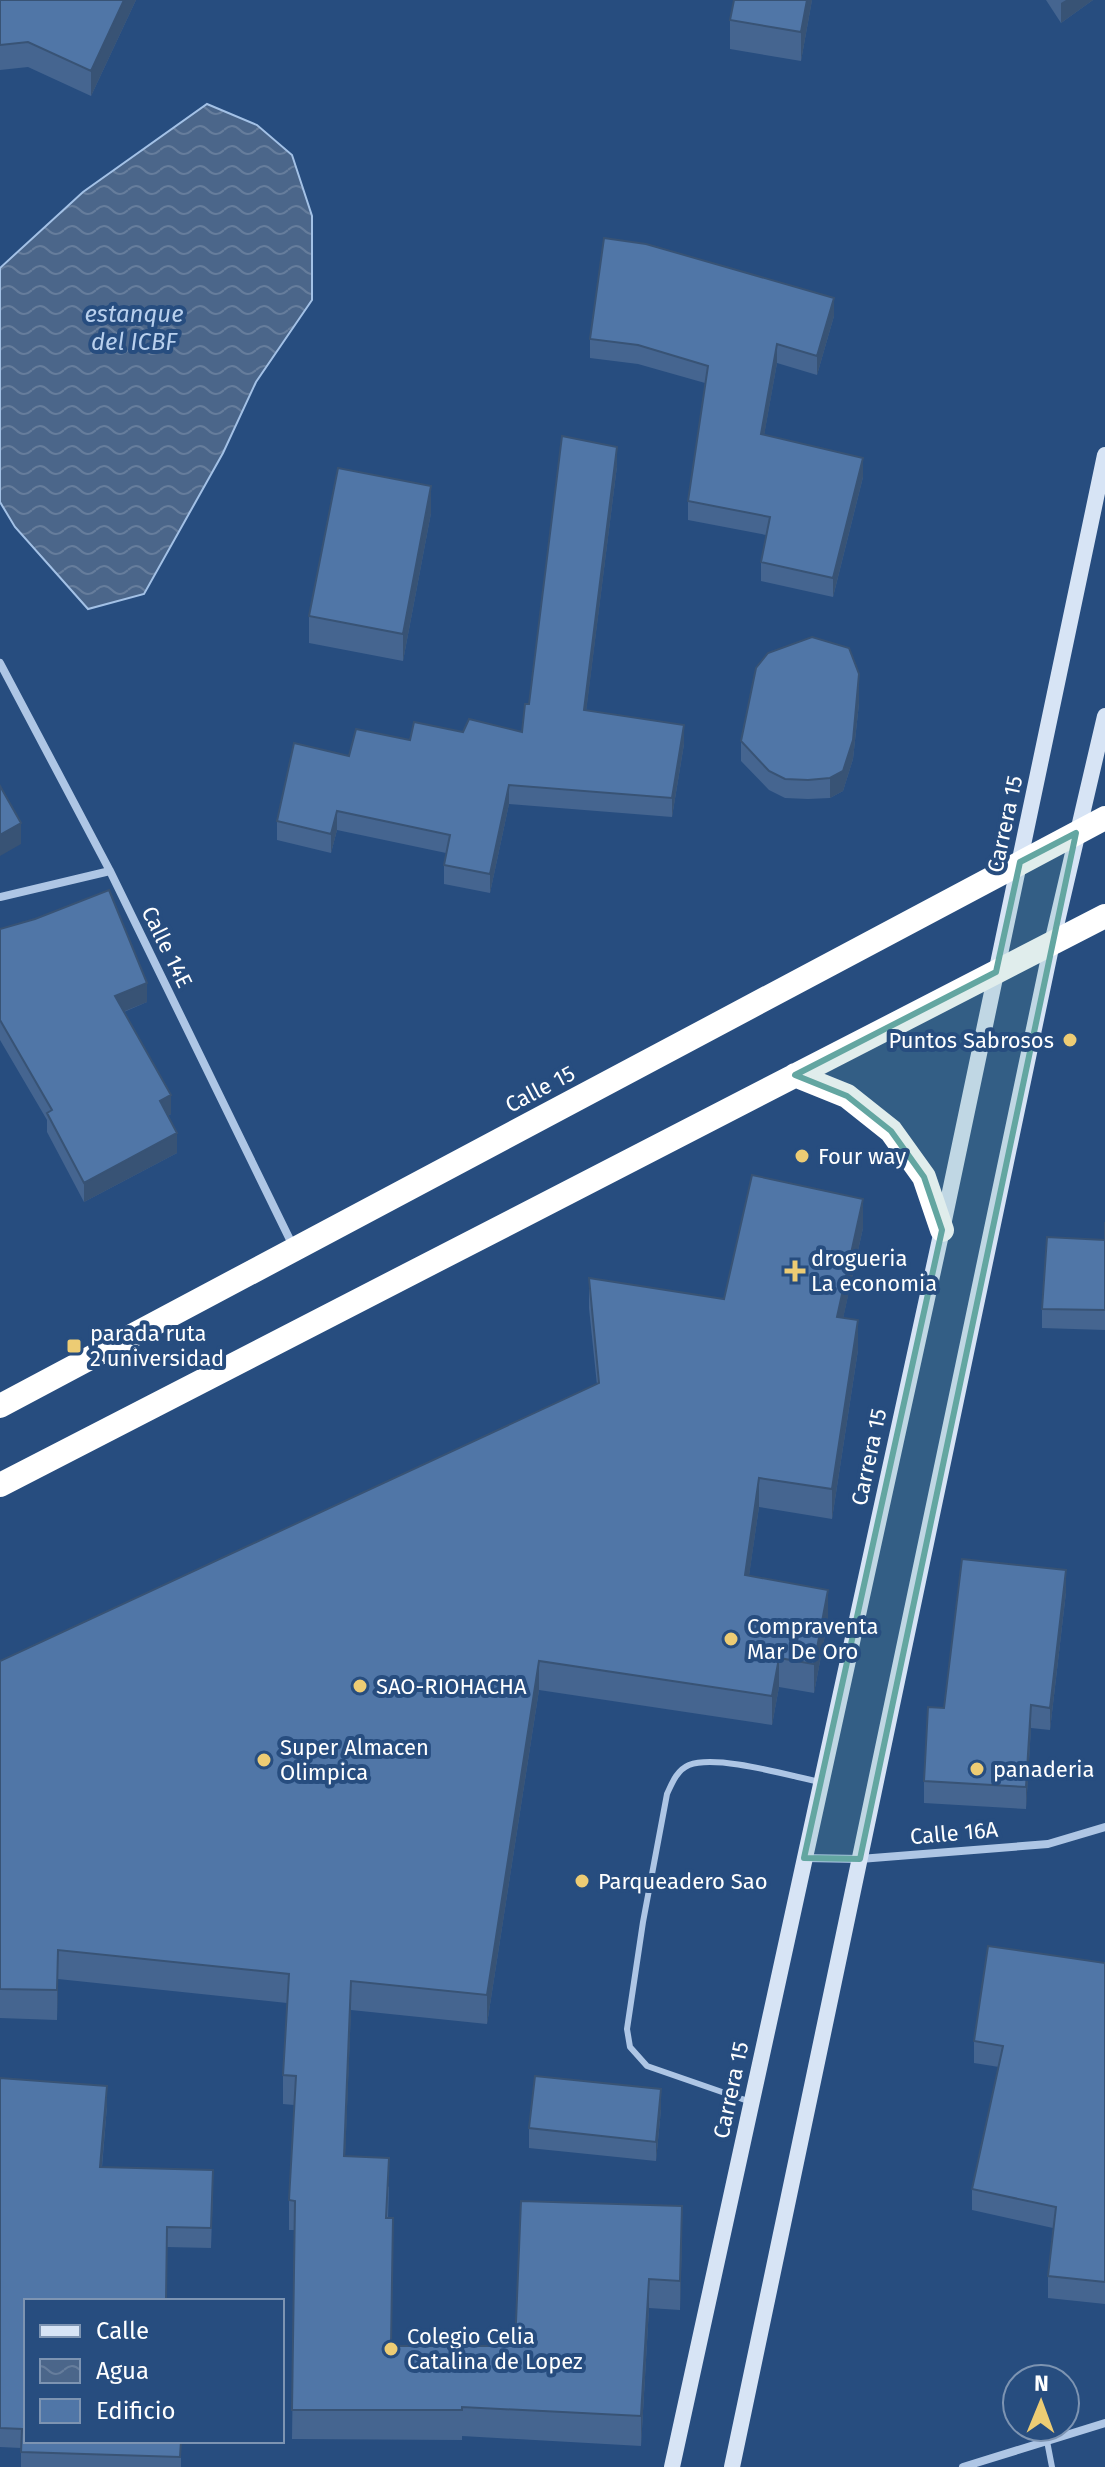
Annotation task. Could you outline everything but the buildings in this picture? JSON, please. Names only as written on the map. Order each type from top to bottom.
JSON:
[{"type":"highway","name":"Calle 15","points":[[0,1406],[1105,818]]},
{"type":"highway","points":[[0,1485],[1105,916]]},
{"type":"highway","points":[[795,1075],[847,1096],[891,1131],[924,1177],[942,1230]]},
{"type":"main road","name":"Carrera 15","points":[[672,2467],[942,1230],[1105,455]]},
{"type":"main road","points":[[732,2467],[1052,943],[1105,716]]},
{"type":"street","name":"Calle 14E","points":[[0,663],[110,871],[295,1250]]},
{"type":"street","points":[[0,897],[110,871]]},
{"type":"street","name":"Calle 16A","points":[[804,1858],[860,1859],[1048,1844],[1105,1827]]},
{"type":"street","points":[[1081,2430],[1105,2423]]},
{"type":"street","points":[[963,2467],[1041,2443]]},
{"type":"lane","points":[[751,2102],[647,2066],[630,2047],[627,2029],[667,1794],[674,1778],[688,1765],[707,1762],[745,1766],[820,1782]]},
{"type":"lane","points":[[1047,2443],[1052,2467]]},
{"type":"highlighted area","points":[[1076,833],[860,1859],[804,1858],[942,1230],[924,1177],[891,1131],[847,1096],[795,1075],[996,972],[1020,862]]},
{"type":"water","name":"estanque del ICBF","points":[[207,104],[257,125],[292,155],[312,216],[312,300],[256,382],[223,453],[144,594],[88,609],[15,527],[0,502],[0,268],[83,192]]},
{"type":"place","name":"Puntos Sabrosos","points":[[1070,1040]]},
{"type":"place","name":"Four way","points":[[802,1156]]},
{"type":"place","name":"drogueria La economia","points":[[795,1271]]},
{"type":"place","name":"parada ruta 2 universidad","points":[[74,1346]]},
{"type":"place","name":"Compraventa Mar De Oro","points":[[731,1639]]},
{"type":"place","name":"SAO-RIOHACHA","points":[[360,1686]]},
{"type":"place","name":"Super Almacen Olimpica","points":[[264,1760]]},
{"type":"place","name":"panaderia","points":[[977,1769]]},
{"type":"place","name":"Parqueadero Sao","points":[[582,1881]]},
{"type":"place","name":"Colegio Celia Catalina de Lopez","points":[[391,2349]]}]
